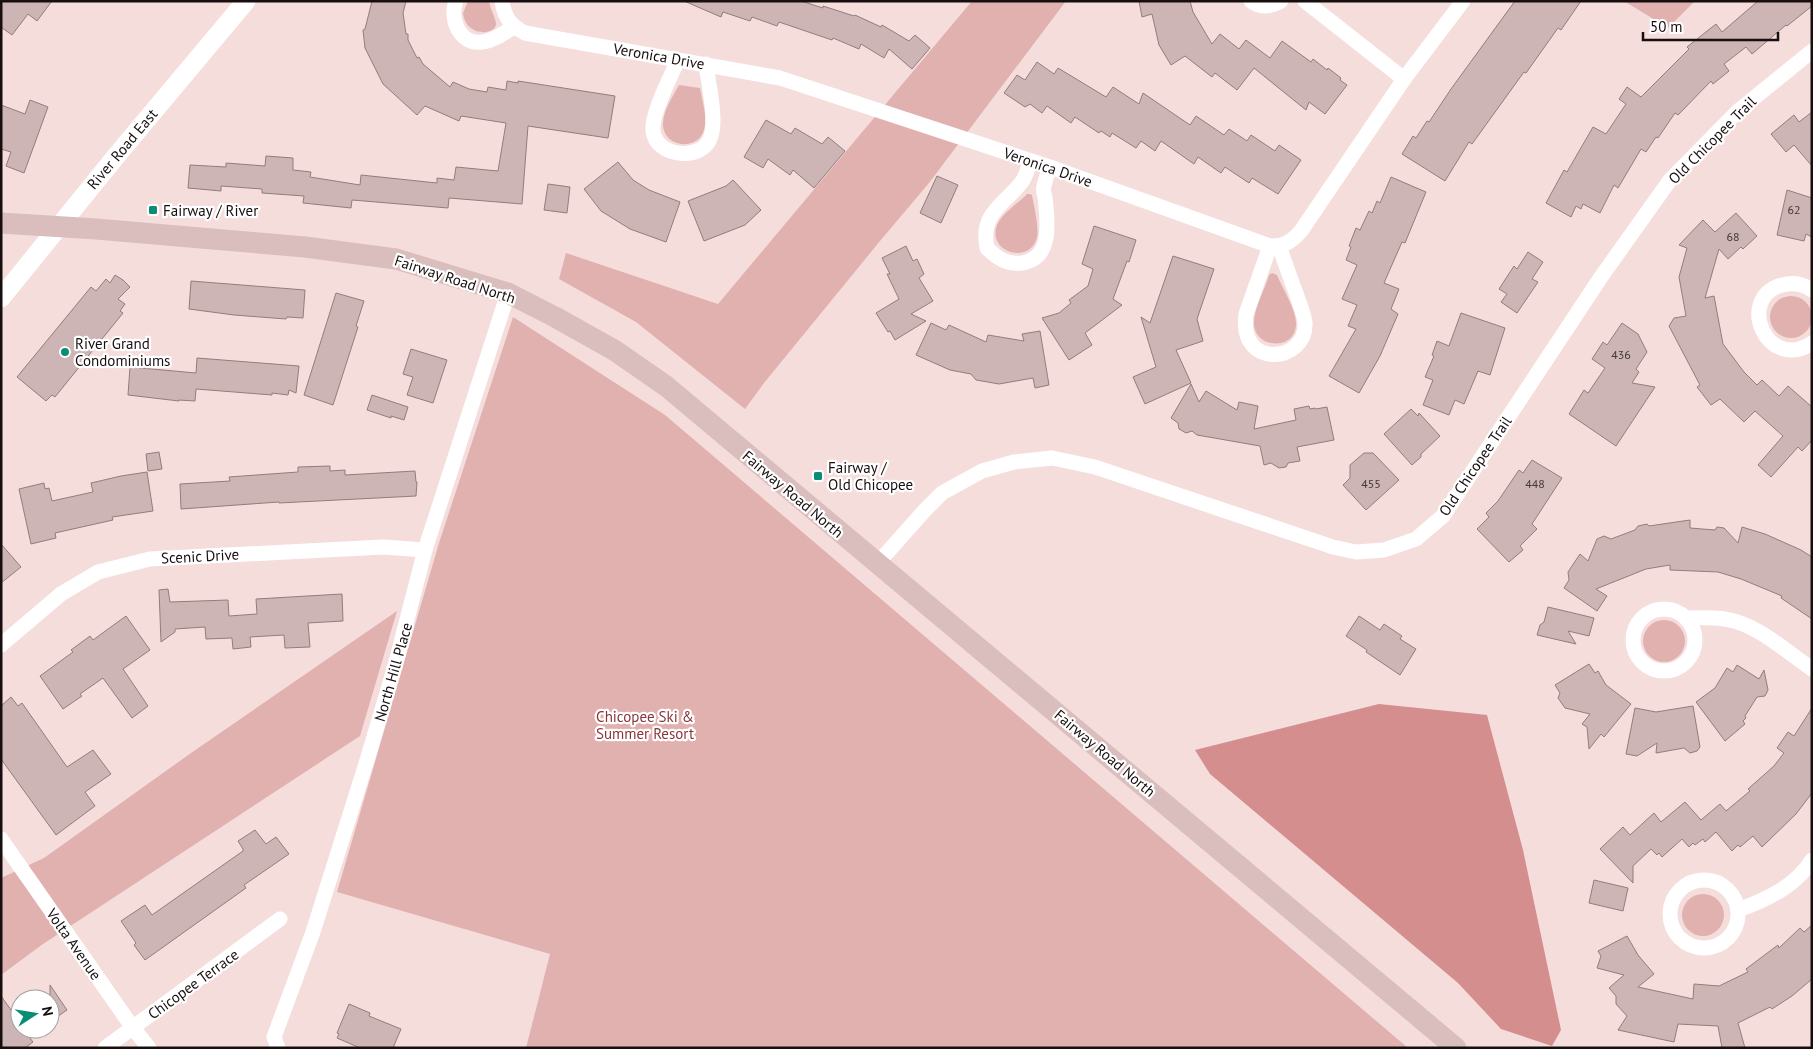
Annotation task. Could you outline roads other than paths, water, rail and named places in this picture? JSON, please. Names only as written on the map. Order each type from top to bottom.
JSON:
[{"type":"main road","name":"Fairway Road North","points":[[1,223],[60,226],[305,247],[396,259],[508,293],[555,316],[614,350],[666,386],[1456,1048]]},
{"type":"street","name":"River Road East","points":[[1,298],[117,155],[246,1]]},
{"type":"street","points":[[456,1],[453,12],[455,24],[460,34],[465,38],[478,42],[483,42],[514,27],[506,16],[502,1]]},
{"type":"street","points":[[1251,1],[1262,6],[1271,6],[1281,1]]},
{"type":"street","points":[[1305,1],[1404,78]]},
{"type":"street","points":[[1275,246],[1304,315],[1305,332],[1302,340],[1289,351],[1271,354],[1255,348],[1249,342],[1244,325],[1246,314],[1275,246],[1291,241],[1301,231],[1404,78],[1463,1]]},
{"type":"street","name":"Veronica Drive","points":[[514,27],[526,33],[780,78],[1050,167],[1275,246]]},
{"type":"street","name":"Old Chicopee Trail","points":[[877,564],[942,493],[982,471],[1014,462],[1052,458],[1095,467],[1333,547],[1356,552],[1384,550],[1416,539],[1444,516],[1601,277],[1670,180],[1738,111],[1812,51]]},
{"type":"street","points":[[678,60],[655,114],[653,128],[654,135],[659,144],[665,149],[678,153],[689,153],[697,150],[704,146],[711,138],[710,96],[706,64]]},
{"type":"street","points":[[1030,161],[1023,181],[996,209],[986,226],[988,248],[1006,262],[1024,263],[1040,254],[1045,246],[1047,226],[1043,187],[1050,167]]},
{"type":"street","points":[[1812,290],[1800,284],[1789,283],[1778,286],[1769,292],[1762,301],[1759,312],[1759,323],[1762,333],[1769,342],[1778,348],[1800,349],[1812,344]]},
{"type":"street","name":"North Hill Place","points":[[278,1048],[274,1037],[313,932],[396,662],[425,550],[508,293]]},
{"type":"street","name":"Scenic Drive","points":[[1,645],[68,589],[98,572],[150,559],[383,547],[425,550]]},
{"type":"street","points":[[1686,618],[1692,626],[1695,636],[1695,647],[1691,657],[1676,670],[1666,672],[1646,667],[1639,660],[1634,650],[1632,640],[1634,629],[1644,617],[1657,609],[1668,609],[1678,612],[1686,618],[1714,618],[1739,622],[1756,630],[1812,669]]},
{"type":"street","name":"Volta Avenue","points":[[1,839],[149,1048]]},
{"type":"street","points":[[1738,910],[1756,904],[1786,887],[1812,860]]},
{"type":"street","points":[[1700,880],[1711,880],[1721,884],[1735,900],[1738,910],[1737,922],[1732,933],[1724,942],[1714,948],[1702,949],[1690,946],[1680,940],[1673,930],[1669,918],[1670,906],[1680,888],[1700,880]]},
{"type":"street","name":"Chicopee Terrace","points":[[105,1048],[280,919]]},
{"type":"place","name":"Fairway / River","points":[[153,210]]},
{"type":"place","name":"River Grand Condominiums","points":[[65,352]]},
{"type":"place","name":"Fairway / Old Chicopee","points":[[818,476]]},
{"type":"park label","name":"Chicopee Ski & Summer Resort","points":[[645,724]]}]
